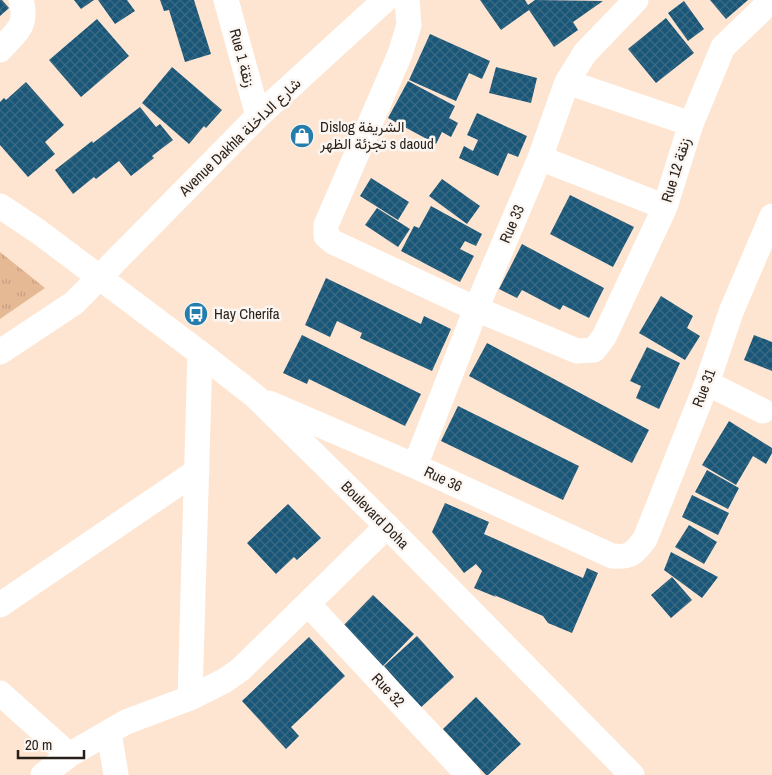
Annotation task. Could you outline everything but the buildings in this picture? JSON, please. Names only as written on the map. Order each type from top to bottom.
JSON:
[{"type":"street","points":[[0,50],[20,27],[25,14],[21,0]]},
{"type":"street","name":"Rue 1 زنقة","points":[[226,0],[258,116]]},
{"type":"street","name":"Avenue Dakhla شارع الداخلة","points":[[0,352],[74,303],[258,116],[385,0]]},
{"type":"street","points":[[408,0],[409,25],[400,54],[326,226],[326,236],[333,242],[476,309]]},
{"type":"street","name":"Rue 33","points":[[415,466],[476,309],[540,158],[567,82],[585,52],[636,0]]},
{"type":"street","name":"Rue 12 زنقة","points":[[476,309],[578,351],[594,350],[604,337],[665,207],[691,124],[723,47],[771,0]]},
{"type":"street","points":[[567,82],[691,124]]},
{"type":"street","points":[[540,158],[665,207]]},
{"type":"street","name":"Boulevard Doha","points":[[0,206],[39,232],[256,397],[387,526],[632,775]]},
{"type":"street","name":"Rue 31","points":[[630,555],[645,539],[707,383],[731,312],[772,216]]},
{"type":"street","points":[[190,698],[200,353]]},
{"type":"street","points":[[707,383],[762,411]]},
{"type":"street","name":"Rue 36","points":[[256,397],[415,466],[612,556],[630,555]]},
{"type":"street","points":[[0,606],[197,471]]},
{"type":"street","points":[[43,775],[69,755],[126,722],[190,698],[224,681],[240,670],[387,526]]},
{"type":"street","name":"Rue 32","points":[[308,604],[468,775]]},
{"type":"street","points":[[0,693],[69,755]]},
{"type":"street","points":[[109,732],[116,775]]},
{"type":"green space","points":[[0,252],[45,288],[0,319]]},
{"type":"place","name":"Dislog الشريفة تجزئة الظهر s daoud","points":[[302,136]]},
{"type":"place","name":"Hay Cherifa","points":[[196,314]]}]
